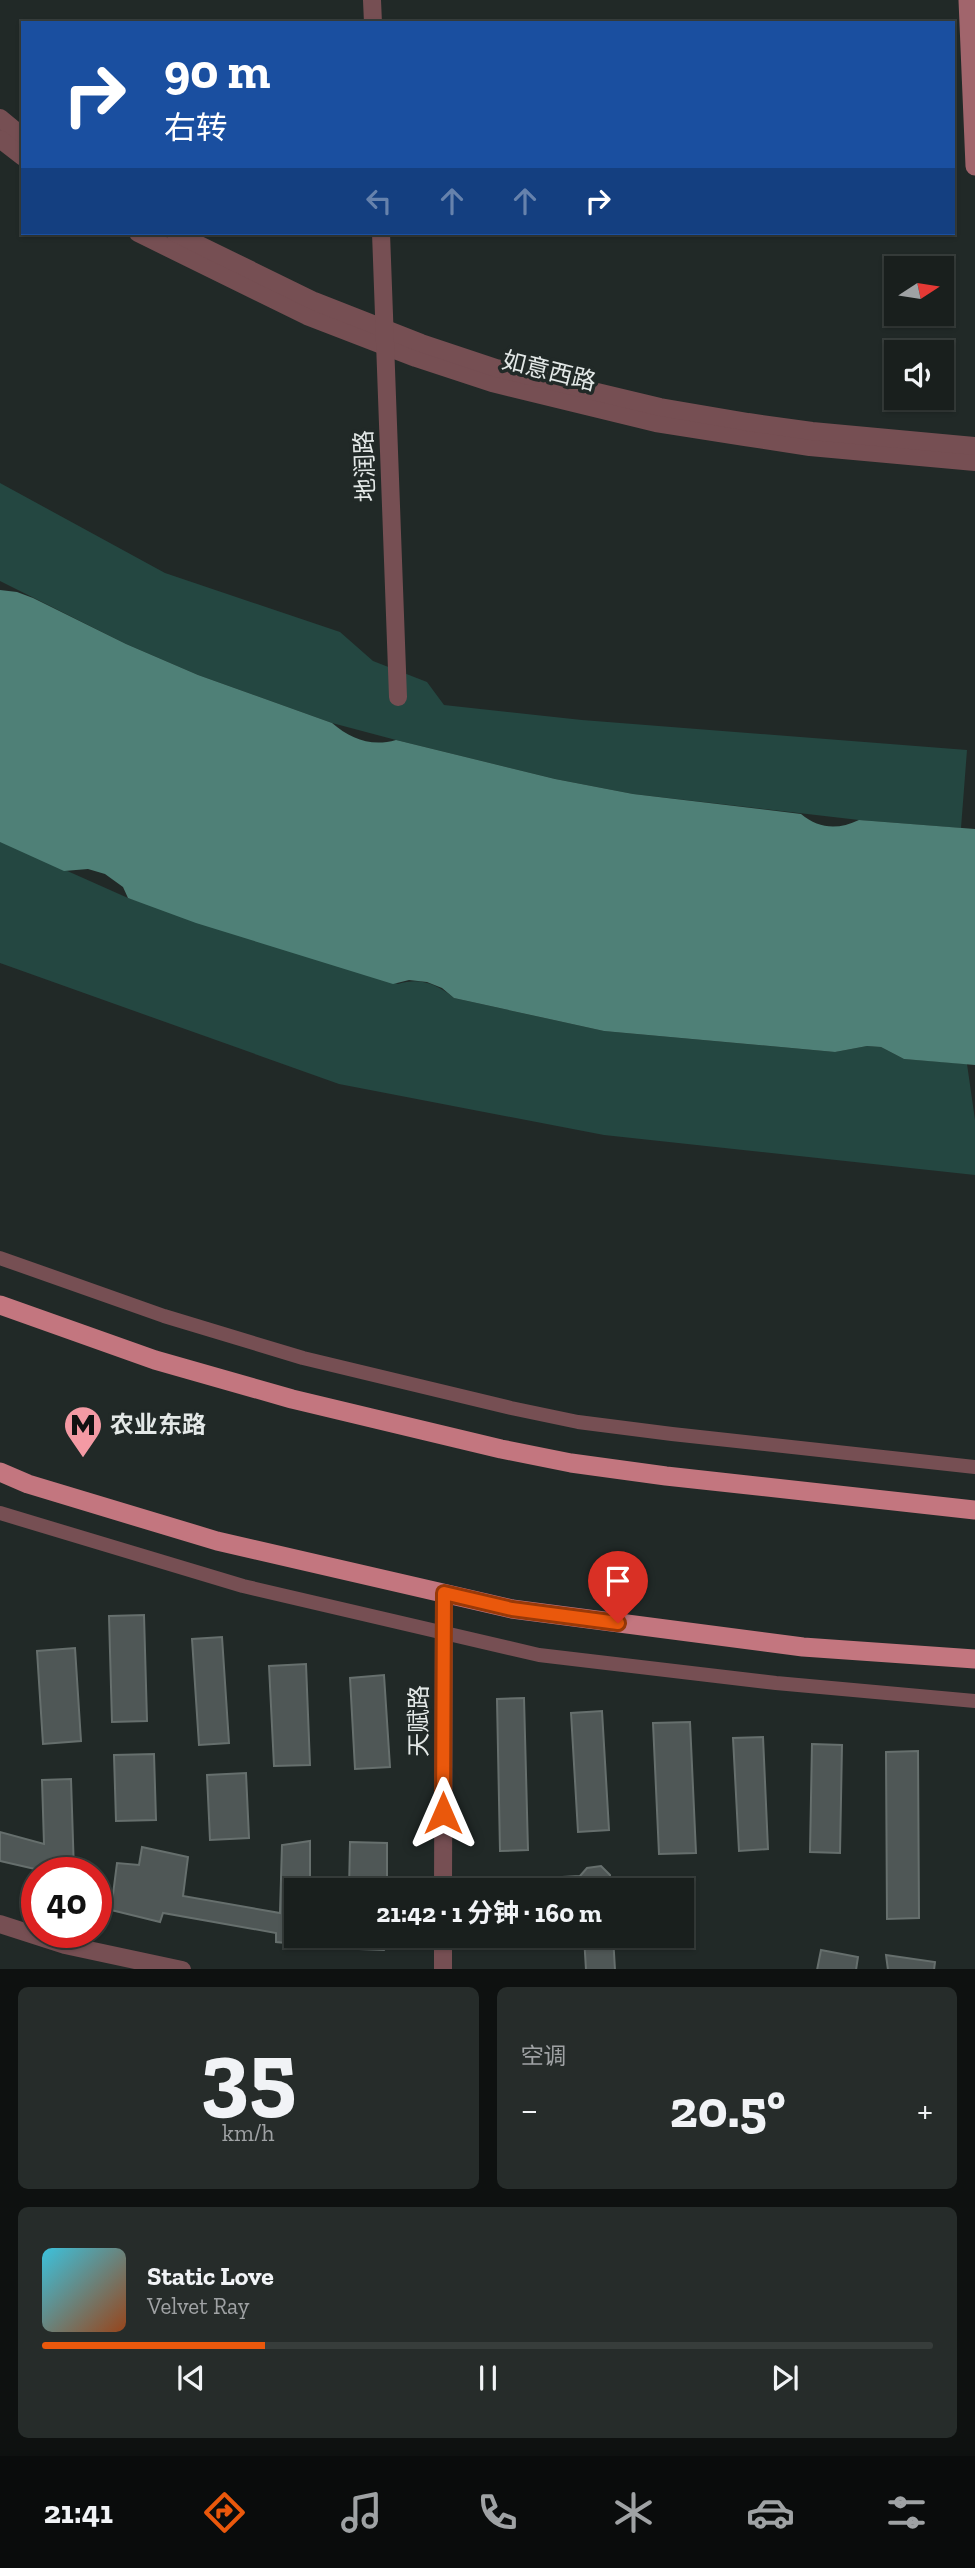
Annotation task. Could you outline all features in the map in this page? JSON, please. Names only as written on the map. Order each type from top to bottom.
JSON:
[{"type":"main road","points":[[968,0],[975,166]]},
{"type":"main road","points":[[0,1305],[155,1360],[292,1399],[501,1449],[571,1463],[666,1476],[975,1510]]},
{"type":"main road","points":[[0,1472],[28,1484],[217,1541],[512,1609],[803,1647],[975,1660]]},
{"type":"street","points":[[373,0],[373,21]]},
{"type":"street","points":[[0,118],[21,135]]},
{"type":"street","points":[[0,139],[21,156]]},
{"type":"street","name":"如意西路","points":[[142,235],[295,310],[496,368],[660,407],[812,431],[975,446]]},
{"type":"street","name":"如意西路","points":[[179,235],[385,337],[492,383],[656,423],[810,447],[975,462]]},
{"type":"street","name":"地润路","points":[[381,235],[398,697]]},
{"type":"street","points":[[0,1258],[164,1316],[303,1358],[511,1408],[578,1422],[672,1434],[975,1467]]},
{"type":"street","points":[[0,1513],[243,1586],[539,1655],[975,1702]]},
{"type":"street","name":"天赋路","points":[[443,1878],[444,1593]]},
{"type":"street","points":[[0,1924],[65,1945],[182,1969]]},
{"type":"street","points":[[443,1948],[443,1969]]},
{"type":"shaded area","points":[[0,483],[165,573],[340,632],[373,661],[427,682],[444,705],[582,720],[967,750],[961,828],[859,820],[633,794],[555,779],[332,723],[198,675],[126,644],[0,581]]},
{"type":"shaded area","points":[[0,590],[33,598],[126,644],[198,675],[332,723],[346,733],[370,742],[396,740],[555,779],[633,794],[801,814],[822,825],[844,825],[859,820],[975,829],[975,1065],[904,1059],[881,1047],[867,1046],[835,1052],[604,1031],[454,998],[442,988],[427,982],[409,980],[393,984],[196,923],[128,898],[123,887],[105,874],[88,869],[64,871],[0,842]]},
{"type":"shaded area","points":[[0,841],[128,898],[398,984],[414,981],[428,983],[454,998],[604,1031],[835,1052],[867,1046],[881,1047],[904,1059],[967,1064],[975,1120],[975,1175],[604,1135],[339,1084],[0,963]]},
{"type":"building","points":[[144,1615],[147,1721],[112,1722],[109,1616]]},
{"type":"building","points":[[222,1637],[229,1743],[199,1745],[192,1639]]},
{"type":"building","points":[[75,1648],[81,1741],[43,1744],[37,1651]]},
{"type":"building","points":[[306,1664],[310,1765],[274,1766],[269,1666]]},
{"type":"building","points":[[384,1675],[390,1767],[355,1769],[350,1678]]},
{"type":"building","points":[[524,1698],[528,1850],[500,1851],[497,1699]]},
{"type":"building","points":[[602,1711],[609,1830],[578,1832],[571,1713]]},
{"type":"building","points":[[690,1722],[696,1853],[659,1854],[653,1723]]},
{"type":"building","points":[[763,1737],[768,1849],[739,1851],[733,1738]]},
{"type":"building","points":[[812,1744],[842,1745],[840,1853],[810,1852]]},
{"type":"building","points":[[918,1751],[919,1918],[887,1919],[886,1752]]},
{"type":"building","points":[[154,1754],[156,1820],[116,1821],[114,1755]]},
{"type":"building","points":[[246,1773],[249,1838],[210,1840],[207,1775]]},
{"type":"building","points":[[71,1779],[74,1857],[21,1857],[21,1866],[0,1861],[0,1832],[44,1844],[42,1780]]},
{"type":"building","points":[[310,1841],[310,1878],[284,1878],[284,1943],[276,1942],[276,1933],[163,1913],[160,1922],[112,1910],[117,1863],[139,1865],[142,1847],[188,1857],[183,1896],[280,1913],[282,1845]]},
{"type":"building","points":[[350,1842],[387,1843],[387,1878],[349,1878]]},
{"type":"building","points":[[601,1866],[610,1878],[544,1878],[580,1876],[587,1868]]},
{"type":"building","points":[[358,1948],[385,1948],[384,1950]]},
{"type":"building","points":[[585,1948],[614,1948],[615,1969],[586,1969]]},
{"type":"building","points":[[821,1950],[858,1957],[856,1969],[817,1969]]},
{"type":"building","points":[[886,1955],[935,1962],[934,1969],[888,1969]]},
{"type":"place","name":"农业东路","points":[[83,1459]]},
{"type":"route","points":[[443,1813],[444,1593],[512,1609],[618,1623]]}]
